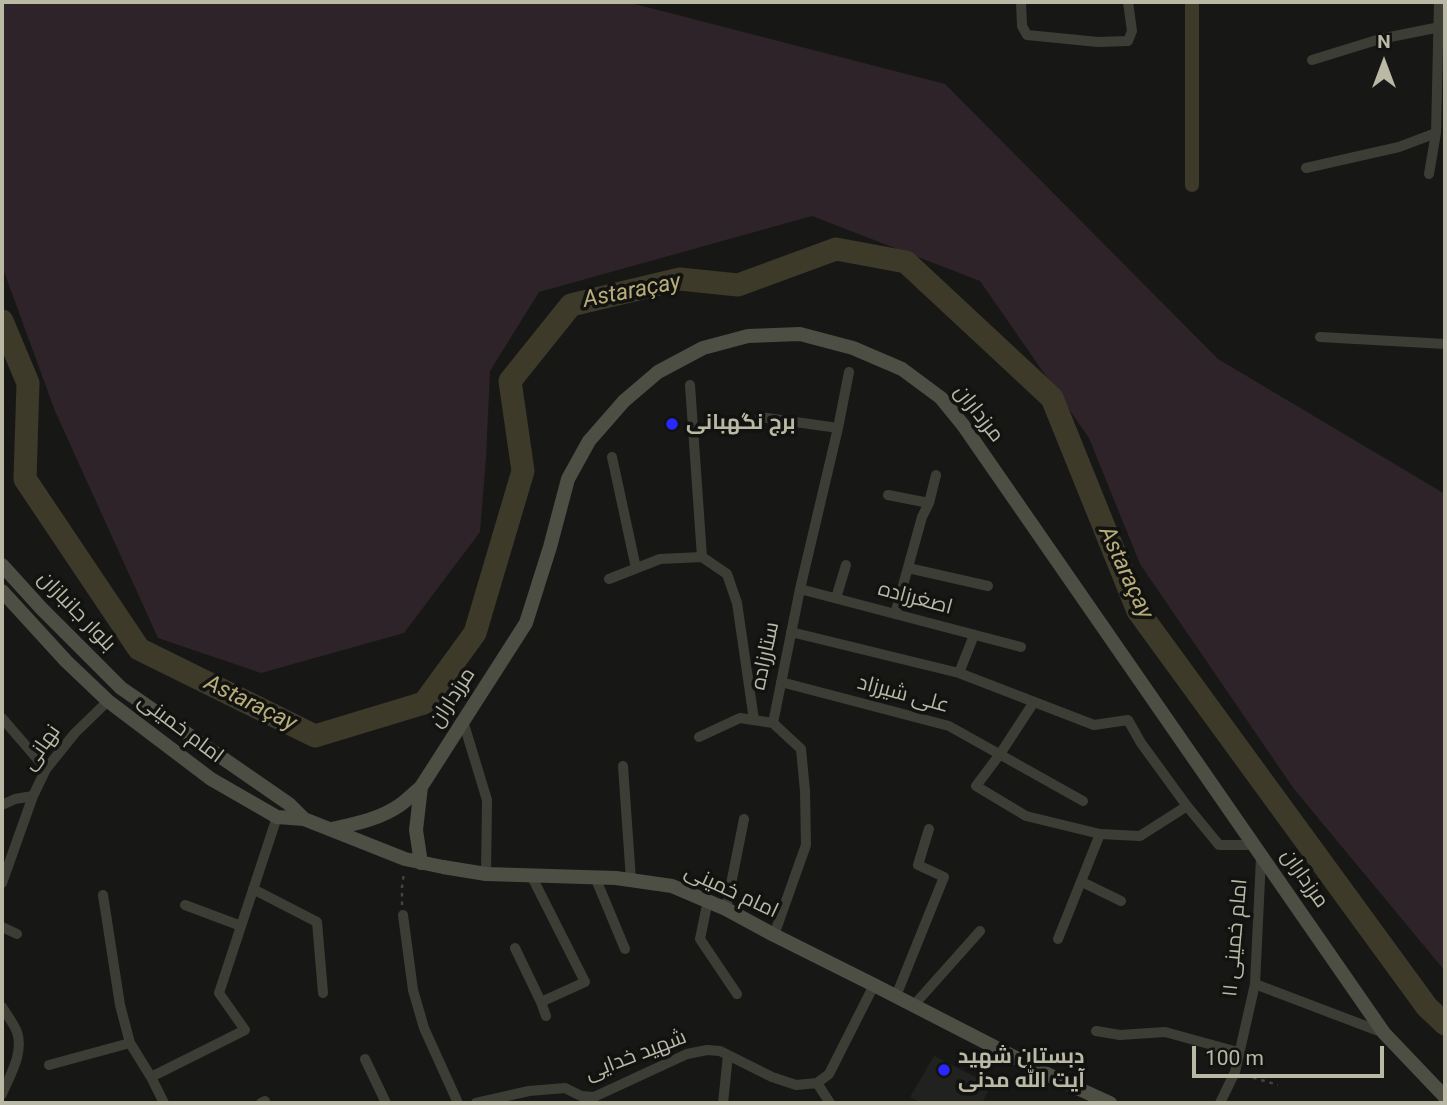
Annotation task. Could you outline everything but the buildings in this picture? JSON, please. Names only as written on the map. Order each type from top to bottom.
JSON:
[{"type":"street","points":[[1021,2],[1022,26],[1027,35],[1098,42],[1128,41],[1132,31],[1128,2]]},
{"type":"street","points":[[1429,174],[1436,133],[1439,2]]},
{"type":"street","points":[[1311,60],[1380,39],[1440,27]]},
{"type":"street","points":[[1306,168],[1399,147],[1436,133]]},
{"type":"street","name":"مرزداران","points":[[331,829],[368,821],[384,814],[399,806],[421,787],[526,623],[568,479],[589,440],[624,401],[658,372],[704,348],[748,336],[800,334],[853,348],[902,369],[941,398],[971,436],[1384,1033],[1445,1097]]},
{"type":"street","points":[[1320,337],[1445,344]]},
{"type":"street","name":"ستارزاده","points":[[774,935],[806,845],[801,749],[772,723],[849,372]]},
{"type":"street","points":[[690,385],[702,557]]},
{"type":"street","points":[[760,417],[838,428]]},
{"type":"street","points":[[612,457],[636,568]]},
{"type":"street","points":[[895,614],[936,475]]},
{"type":"street","points":[[888,495],[929,503]]},
{"type":"street","points":[[609,579],[660,559],[702,557],[727,574],[737,603],[754,720]]},
{"type":"street","name":"بلوار جانبازان","points":[[2,565],[121,688]]},
{"type":"street","points":[[836,598],[846,565]]},
{"type":"street","points":[[908,568],[988,586]]},
{"type":"street","name":"اصغرزاده","points":[[800,589],[1021,647]]},
{"type":"street","name":"بلوار جانبازان","points":[[2,591],[66,661],[108,701]]},
{"type":"street","points":[[791,632],[958,673],[1094,725],[1128,720],[1141,743],[1219,845],[1258,850]]},
{"type":"street","points":[[958,673],[974,635]]},
{"type":"street","name":"علی شیرزاد","points":[[781,682],[949,726],[1083,801]]},
{"type":"street","points":[[108,701],[121,688]]},
{"type":"street","name":"امام خمینی","points":[[121,688],[289,804],[304,819]]},
{"type":"street","name":"امام خمینی","points":[[108,701],[211,779],[277,817],[304,819],[421,863],[486,874],[595,877],[672,886],[708,900],[1053,1077],[1110,1103]]},
{"type":"street","name":"نهانی","points":[[2,805],[15,799],[33,796],[46,769],[75,733],[108,701]]},
{"type":"street","points":[[1034,702],[976,786],[1026,816],[1100,834],[1140,836],[1187,806]]},
{"type":"street","points":[[2,718],[46,769]]},
{"type":"street","points":[[699,737],[740,718],[772,723]]},
{"type":"street","points":[[463,721],[487,800],[486,874]]},
{"type":"street","points":[[624,766],[631,880]]},
{"type":"street","name":"مرزداران","points":[[421,787],[416,830],[421,863]]},
{"type":"street","points":[[2,883],[33,796]]},
{"type":"street","points":[[150,1077],[245,1030],[219,993],[277,817]]},
{"type":"street","points":[[726,909],[744,818]]},
{"type":"street","points":[[897,996],[944,877],[918,865],[929,829]]},
{"type":"street","points":[[1058,939],[1100,834]]},
{"type":"street","name":"امام خمینی ۱۱","points":[[1220,1103],[1235,1072],[1255,984],[1258,850]]},
{"type":"street","points":[[531,875],[585,982],[541,1002]]},
{"type":"street","points":[[595,877],[625,949]]},
{"type":"street","points":[[1082,881],[1121,901]]},
{"type":"street","points":[[253,889],[317,922],[323,993]]},
{"type":"street","points":[[103,895],[120,1005],[130,1043],[164,1103]]},
{"type":"street","points":[[708,900],[700,939],[737,994]]},
{"type":"street","points":[[185,905],[241,926]]},
{"type":"street","points":[[403,915],[413,990],[424,1028],[458,1103]]},
{"type":"street","points":[[2,927],[17,934]]},
{"type":"street","points":[[914,1005],[980,931]]},
{"type":"street","points":[[515,948],[546,1016]]},
{"type":"street","points":[[1255,984],[1384,1033]]},
{"type":"street","points":[[830,1103],[817,1083],[829,1074],[874,985]]},
{"type":"street","points":[[2,1007],[16,1032],[19,1048],[2,1094]]},
{"type":"street","points":[[1096,1031],[1120,1035],[1165,1032],[1238,1052]]},
{"type":"street","points":[[50,1065],[130,1043]]},
{"type":"street","name":"شهید خدایی","points":[[476,1103],[529,1091],[565,1088],[581,1096],[594,1097],[687,1054],[707,1049],[720,1051],[772,1077],[796,1085],[817,1083]]},
{"type":"street","points":[[723,1103],[727,1055]]},
{"type":"street","points":[[365,1059],[386,1103]]},
{"type":"street","points":[[529,1091],[533,1103]]},
{"type":"path","points":[[403,915],[405,859]]},
{"type":"path","points":[[1235,1072],[1278,1085]]},
{"type":"shaded area","points":[[2,2],[627,2],[945,84],[1218,359],[1445,494],[1445,971],[1294,789],[1140,564],[1089,438],[980,281],[812,216],[539,292],[490,371],[480,532],[404,633],[261,673],[158,638],[55,411],[2,266]]},
{"type":"shaded area","name":"دبستان شهید آیت الله مدنی","points":[[934,1056],[991,1085],[982,1103],[922,1103],[910,1097]]},
{"type":"waterway","points":[[1192,2],[1192,185]]},
{"type":"waterway","name":"Astaraçay","points":[[2,321],[28,383],[25,479],[139,649],[315,736],[424,703],[475,633],[523,471],[510,381],[571,305],[680,279],[738,285],[836,249],[906,262],[1052,398],[1138,611],[1427,1007],[1445,1024]]},
{"type":"place","name":"برج نگهبانی","points":[[672,424]]},
{"type":"place","name":"دبستان شهید آیت الله مدنی","points":[[944,1070]]}]
